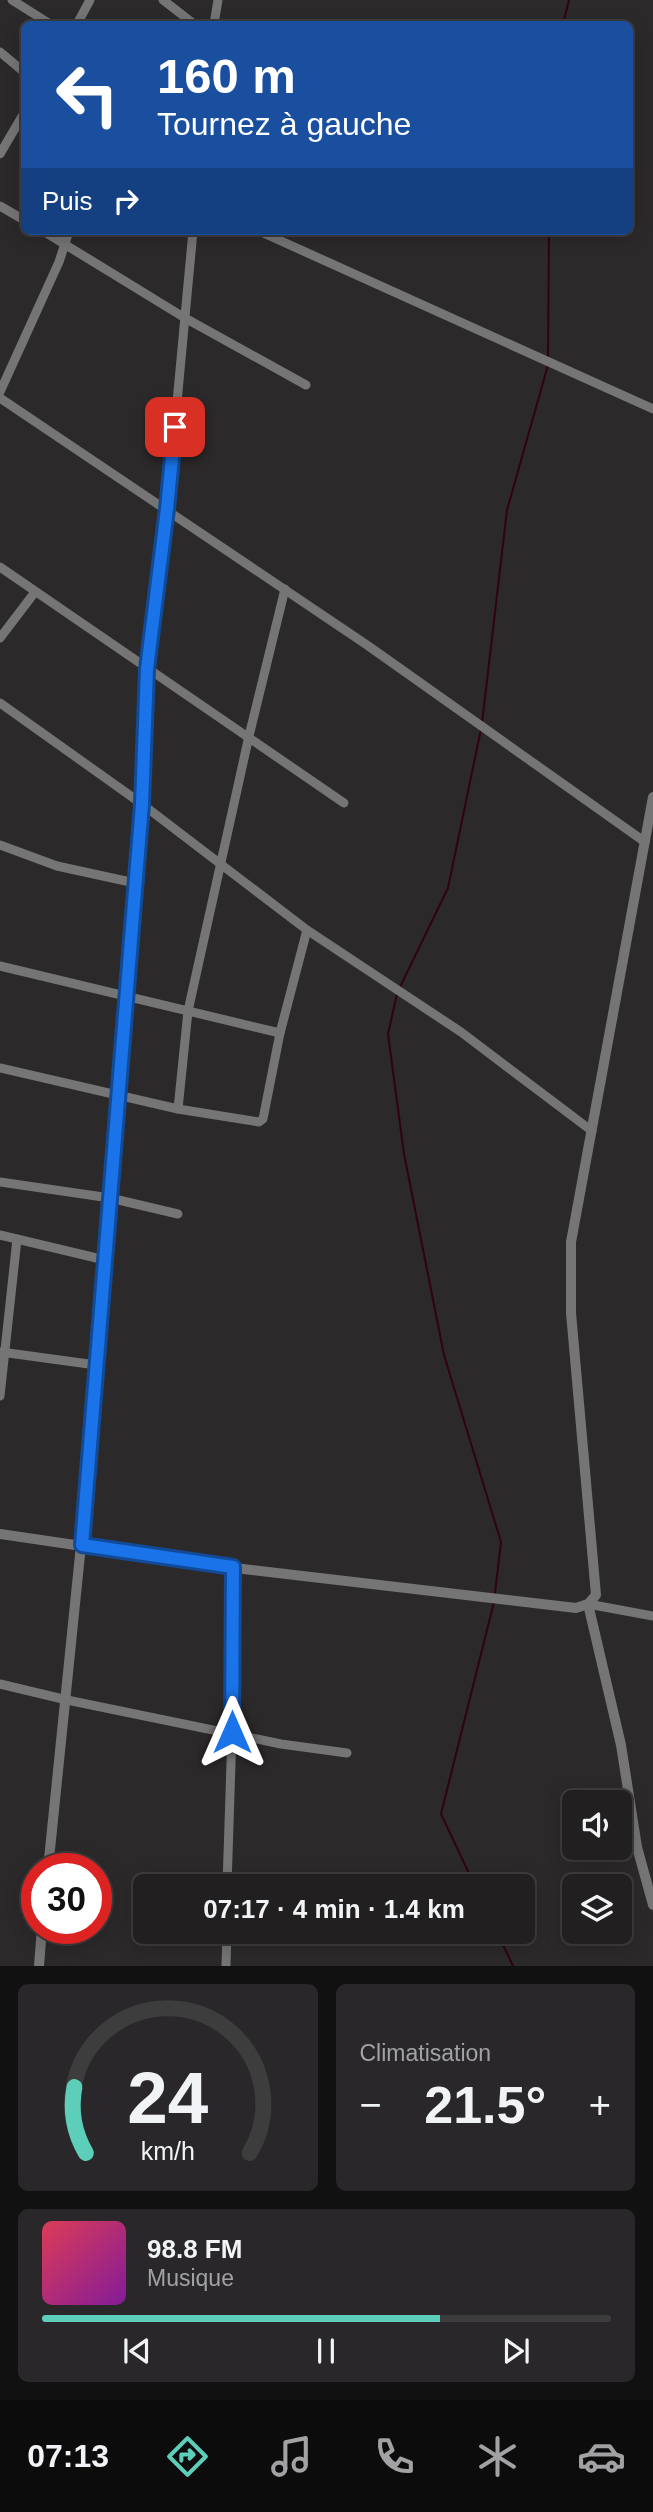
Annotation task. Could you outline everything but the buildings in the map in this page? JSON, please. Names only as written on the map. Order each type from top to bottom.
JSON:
[{"type":"street","points":[[12,0],[45,21]]},
{"type":"street","points":[[80,21],[90,0]]},
{"type":"street","points":[[163,0],[190,21]]},
{"type":"street","points":[[214,21],[218,0]]},
{"type":"street","points":[[0,53],[21,70]]},
{"type":"street","points":[[0,153],[21,118]]},
{"type":"street","points":[[0,206],[21,218]]},
{"type":"street","points":[[50,235],[185,318],[306,385]]},
{"type":"street","points":[[0,392],[59,262],[67,235]]},
{"type":"street","points":[[50,1853],[82,1545],[142,804],[147,669],[167,509],[193,235]]},
{"type":"street","points":[[268,235],[653,409]]},
{"type":"street","points":[[0,398],[285,589],[645,842]]},
{"type":"street","points":[[0,567],[344,803]]},
{"type":"street","points":[[178,1109],[188,1011],[248,736],[285,589]]},
{"type":"street","points":[[0,638],[36,592]]},
{"type":"street","points":[[0,703],[142,804],[307,930],[461,1032],[592,1131]]},
{"type":"street","points":[[588,1604],[596,1595],[570,1313],[570,1242],[653,797]]},
{"type":"street","points":[[0,845],[57,866],[135,883]]},
{"type":"street","points":[[0,1068],[178,1109],[261,1121],[279,1033],[307,930]]},
{"type":"street","points":[[0,966],[279,1033]]},
{"type":"street","points":[[0,1182],[110,1198],[178,1214]]},
{"type":"street","points":[[0,1235],[105,1260]]},
{"type":"street","points":[[0,1396],[17,1239]]},
{"type":"street","points":[[3,1353],[96,1364]]},
{"type":"street","points":[[0,1534],[233,1567],[576,1608],[588,1604],[653,1616]]},
{"type":"street","points":[[227,1874],[233,1567]]},
{"type":"street","points":[[588,1604],[621,1745],[637,1847],[653,1905]]},
{"type":"street","points":[[0,1684],[281,1744],[347,1753]]},
{"type":"street","points":[[39,1966],[41,1944]]},
{"type":"street","points":[[226,1966],[227,1944]]},
{"type":"waterway","points":[[564,21],[569,0]]},
{"type":"waterway","points":[[548,356],[549,235]]},
{"type":"waterway","points":[[482,723],[507,510],[548,365]]},
{"type":"waterway","points":[[399,989],[448,888],[481,729]]},
{"type":"waterway","points":[[397,994],[388,1034],[404,1154],[444,1355],[501,1542],[495,1593]]},
{"type":"waterway","points":[[469,1874],[441,1814],[494,1602]]},
{"type":"waterway","points":[[503,1944],[513,1966]]},
{"type":"route","points":[[175,427],[147,669],[142,804],[82,1545],[233,1567],[232,1732]]}]
